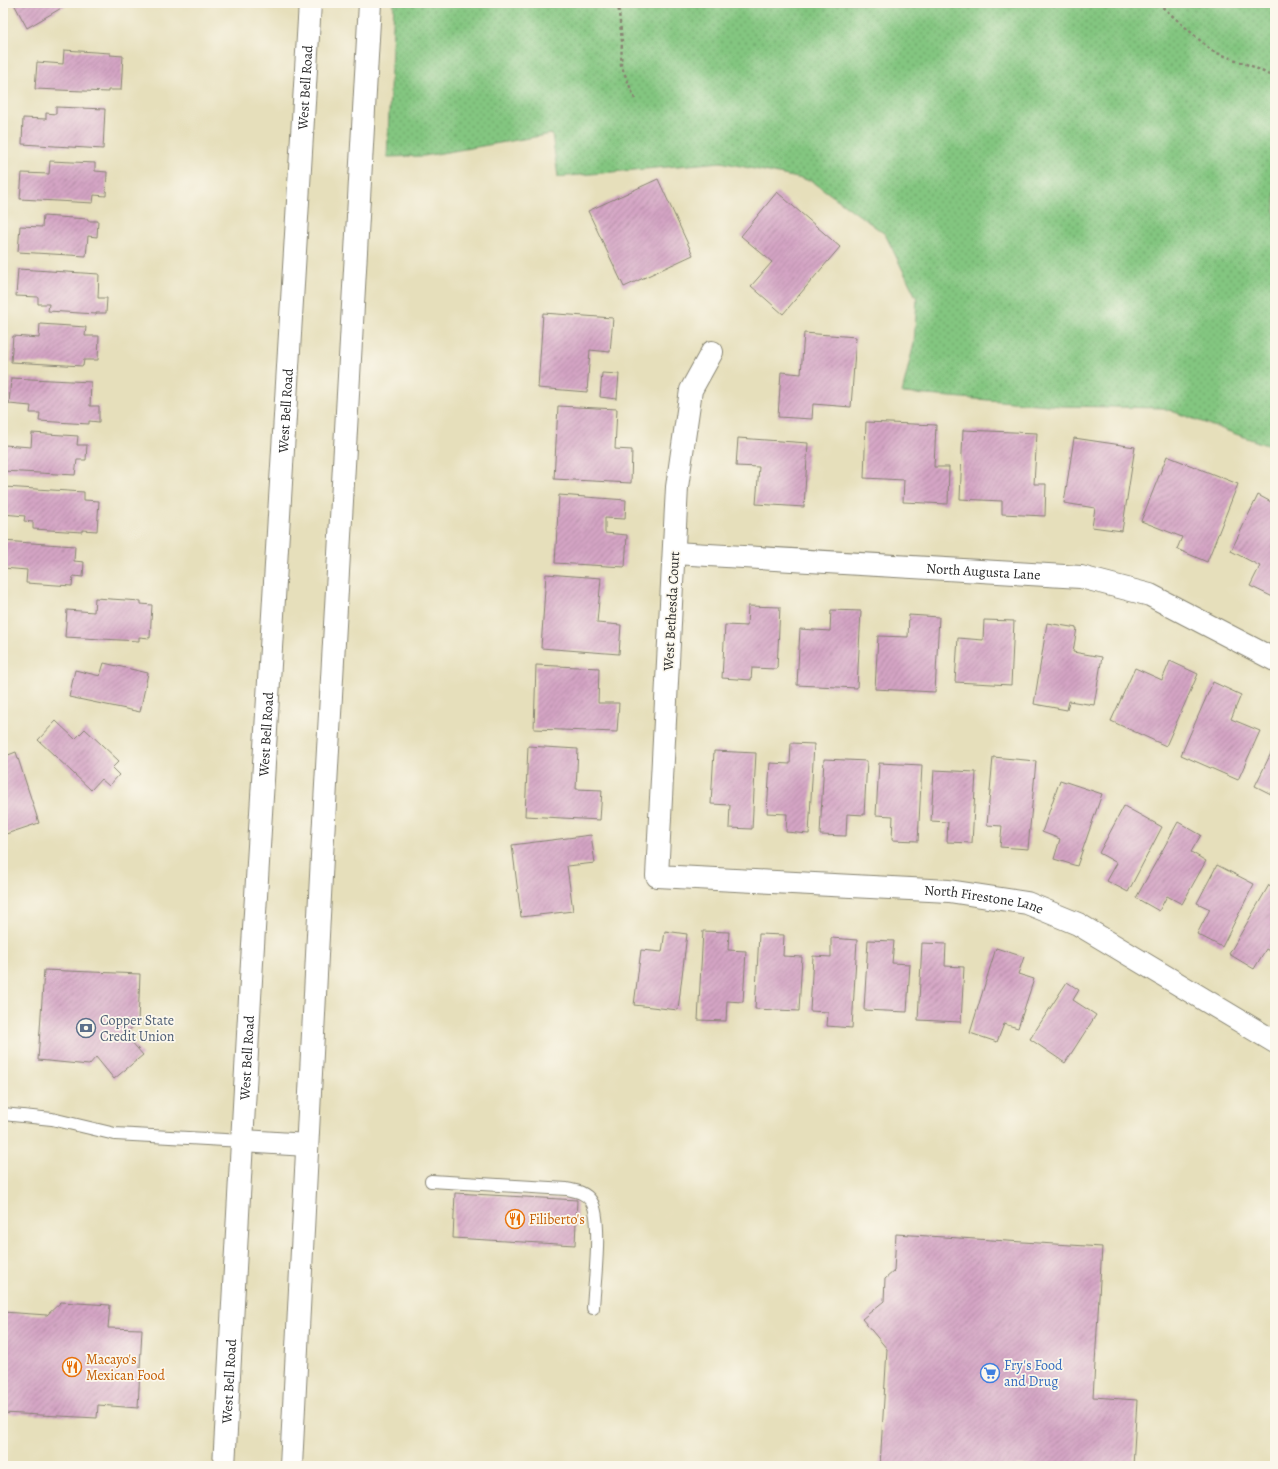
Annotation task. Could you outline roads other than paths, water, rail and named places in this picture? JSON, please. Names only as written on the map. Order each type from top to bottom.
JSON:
[{"type":"main road","name":"West Bell Road","points":[[224,1466],[310,3]]},
{"type":"main road","points":[[291,1466],[334,629],[370,3]]},
{"type":"main road","name":"West Bethesda Court","points":[[657,876],[677,487],[691,390],[712,352]]},
{"type":"main road","name":"North Augusta Lane","points":[[674,553],[1081,577],[1150,595],[1275,660]]},
{"type":"main road","name":"North Firestone Lane","points":[[657,876],[949,892],[1028,903],[1078,924],[1275,1042]]},
{"type":"main road","points":[[243,1141],[307,1145]]},
{"type":"lane","points":[[3,1114],[52,1120],[115,1134],[243,1141]]},
{"type":"lane","points":[[431,1181],[567,1189],[580,1192],[591,1200],[595,1210],[598,1226],[593,1308]]},
{"type":"place","name":"Copper State Credit Union","points":[[86,1028]]},
{"type":"place","name":"Filiberto's","points":[[515,1219]]},
{"type":"place","name":"Macayo's Mexican Food","points":[[72,1367]]},
{"type":"place","name":"Fry's Food and Drug","points":[[990,1373]]}]
